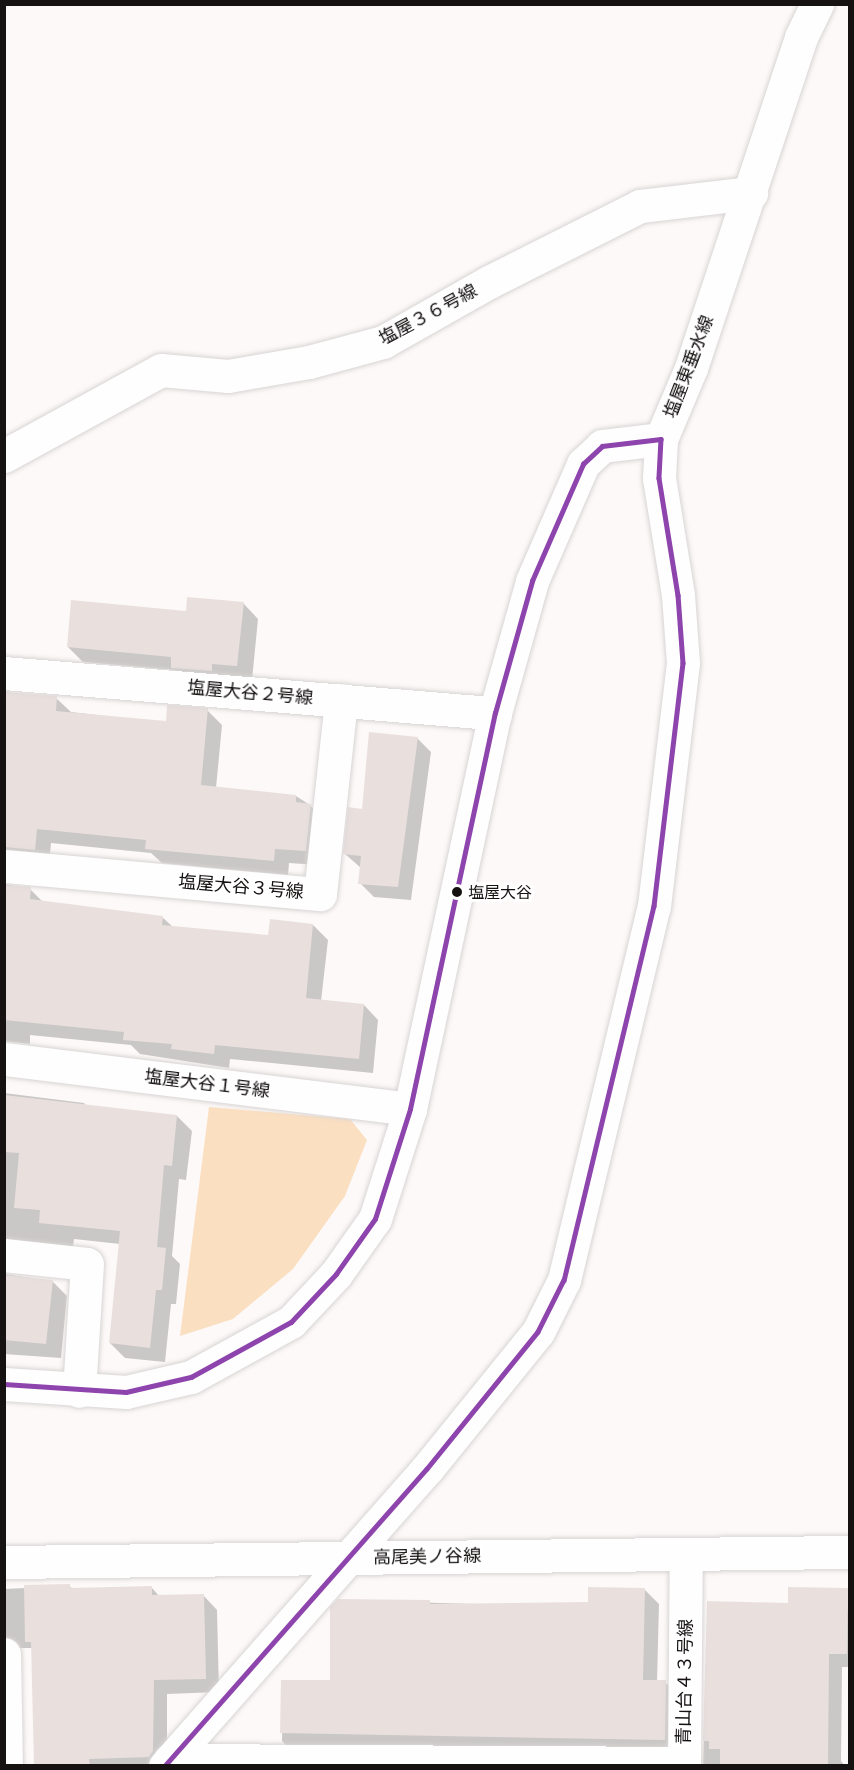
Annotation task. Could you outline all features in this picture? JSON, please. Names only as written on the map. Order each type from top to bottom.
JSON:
[{"type":"street","name":"塩屋東垂水線","points":[[167,1763],[427,1469],[538,1332],[564,1280],[654,906],[683,663],[678,596],[659,478],[661,439],[691,368],[801,37],[818,4]]},
{"type":"street","name":"塩屋３６号線","points":[[4,456],[161,370],[228,376],[309,362],[383,342],[489,282],[640,206],[751,193]]},
{"type":"street","points":[[4,1383],[79,1391],[126,1392],[191,1377],[291,1322],[336,1274],[375,1219],[410,1109],[495,713],[532,581],[583,464],[602,446],[661,439]]},
{"type":"street","name":"塩屋大谷２号線","points":[[4,673],[495,713]]},
{"type":"street","name":"塩屋大谷３号線","points":[[4,866],[320,894],[341,700]]},
{"type":"street","name":"塩屋大谷１号線","points":[[4,1059],[410,1109]]},
{"type":"street","points":[[4,1256],[87,1264],[79,1391]]},
{"type":"street","name":"高尾美ノ谷線","points":[[4,1562],[849,1552]]},
{"type":"street","name":"青山台４３号線","points":[[167,1763],[684,1763],[686,1554]]},
{"type":"street","points":[[4,1654],[6,1766]]},
{"type":"shaded area","points":[[209,1107],[350,1119],[367,1140],[345,1196],[293,1269],[233,1319],[180,1336]]},
{"type":"building","points":[[187,597],[244,602],[237,666],[212,664],[212,671],[171,668],[171,657],[67,647],[71,600],[186,611]]},
{"type":"building","points":[[4,692],[57,696],[56,711],[166,721],[167,705],[208,708],[201,785],[296,795],[296,802],[311,804],[306,851],[275,849],[274,861],[145,849],[146,840],[37,829],[35,850],[4,847]]},
{"type":"building","points":[[369,732],[418,737],[398,887],[358,884],[361,856],[343,854],[348,807],[362,809]]},
{"type":"building","points":[[4,885],[31,887],[30,899],[163,916],[162,925],[268,935],[270,919],[313,924],[306,998],[364,1004],[359,1059],[215,1045],[214,1054],[171,1049],[172,1044],[123,1040],[124,1032],[4,1020]]},
{"type":"building","points":[[4,1095],[177,1115],[172,1166],[164,1165],[157,1247],[166,1248],[162,1290],[156,1290],[150,1348],[109,1343],[120,1231],[39,1223],[40,1210],[14,1208],[19,1153],[4,1152]]},
{"type":"building","points":[[4,1275],[53,1280],[46,1344],[4,1340]]},
{"type":"building","points":[[70,1584],[70,1588],[152,1586],[152,1595],[204,1594],[206,1679],[154,1680],[153,1751],[149,1757],[89,1759],[90,1766],[34,1766],[31,1642],[25,1642],[24,1585]]},
{"type":"building","points":[[588,1587],[645,1588],[643,1680],[666,1680],[665,1740],[280,1733],[281,1680],[330,1680],[330,1607],[338,1599],[430,1600],[430,1604],[588,1602]]},
{"type":"building","points":[[788,1587],[848,1588],[847,1654],[829,1654],[828,1766],[720,1766],[720,1749],[709,1749],[709,1741],[703,1741],[707,1601],[788,1603]]},
{"type":"transit line","points":[[4,1384],[126,1392],[191,1377],[291,1322],[336,1274],[375,1219],[410,1109],[495,713],[532,581],[583,464],[602,446],[661,439],[659,478],[678,595],[683,663],[654,906],[564,1280],[538,1332],[427,1469],[165,1766]]},
{"type":"place","name":"塩屋大谷","points":[[457,892]]}]
